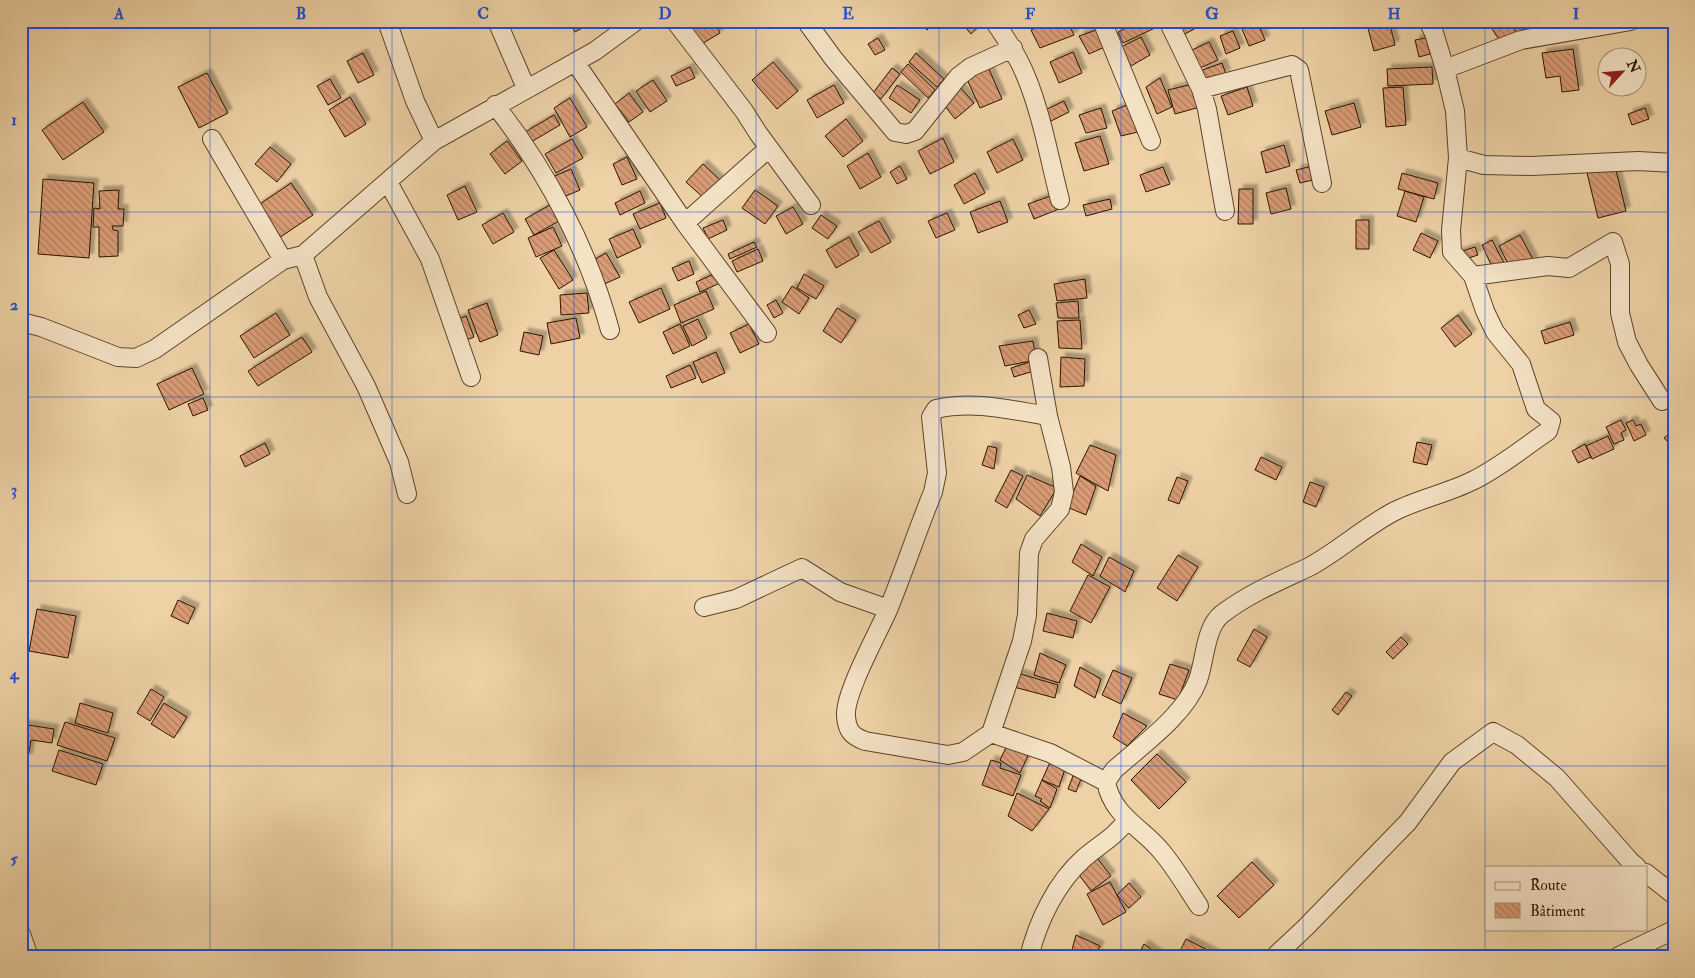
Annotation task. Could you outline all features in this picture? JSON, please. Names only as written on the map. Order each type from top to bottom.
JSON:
[{"type":"street","points":[[387,21],[415,101],[434,141]]},
{"type":"street","points":[[497,21],[526,88]]},
{"type":"street","points":[[21,322],[41,327],[118,358],[136,358],[156,349],[283,260],[303,254],[434,141],[575,62],[636,21]]},
{"type":"street","points":[[675,21],[744,111],[810,205]]},
{"type":"street","points":[[806,21],[833,58],[895,132],[906,134],[915,131],[958,77],[971,67],[1013,48]]},
{"type":"street","points":[[994,21],[1013,48],[1034,97],[1060,200]]},
{"type":"street","points":[[1102,21],[1151,141]]},
{"type":"street","points":[[1168,21],[1201,89],[1208,109],[1225,211]]},
{"type":"street","points":[[1199,906],[1162,851],[1127,820],[1109,796],[1106,782],[1114,770],[1180,710],[1191,696],[1199,678],[1212,627],[1220,615],[1274,582],[1310,566],[1396,510],[1472,482],[1548,431],[1551,421],[1536,409],[1521,364],[1495,332],[1485,311],[1473,276],[1452,252],[1450,230],[1458,158],[1455,111],[1445,69],[1434,33],[1428,21]]},
{"type":"street","points":[[1445,69],[1521,40],[1631,21]]},
{"type":"street","points":[[575,62],[685,223],[767,333]]},
{"type":"street","points":[[1201,89],[1292,65],[1299,70],[1322,183]]},
{"type":"street","points":[[496,105],[527,149],[573,231],[602,301],[610,330]]},
{"type":"street","points":[[212,139],[283,260]]},
{"type":"street","points":[[685,223],[769,148]]},
{"type":"street","points":[[1458,158],[1484,165],[1541,166],[1638,160],[1674,163]]},
{"type":"street","points":[[388,182],[430,259],[471,378]]},
{"type":"street","points":[[1473,276],[1548,266],[1569,268],[1613,242],[1620,264],[1620,313],[1627,342],[1639,366],[1662,401]]},
{"type":"street","points":[[303,254],[318,297],[366,386],[399,462],[407,494]]},
{"type":"street","points":[[1038,358],[1048,416],[1062,467],[1064,492],[1060,509],[1034,539],[1029,553],[1026,615],[1022,641],[991,733],[963,752],[948,755],[865,741],[854,736],[848,728],[846,715],[850,695],[888,609],[933,492],[937,473],[931,417],[936,410],[951,406],[984,406],[1048,416]]},
{"type":"street","points":[[704,607],[736,599],[802,568],[840,592],[888,609]]},
{"type":"street","points":[[1274,957],[1305,928],[1408,822],[1452,762],[1494,732],[1518,745],[1557,778],[1630,861],[1637,866]]},
{"type":"street","points":[[991,733],[1050,753],[1106,782]]},
{"type":"street","points":[[1029,957],[1033,941],[1050,903],[1068,872],[1119,832],[1127,820]]},
{"type":"street","points":[[1648,875],[1674,895]]},
{"type":"street","points":[[1617,957],[1674,930]]},
{"type":"street","points":[[21,934],[29,957]]},
{"type":"building","points":[[569,21],[595,21],[575,32]]},
{"type":"building","points":[[691,21],[714,21],[720,33],[700,45],[688,23]]},
{"type":"building","points":[[919,21],[937,21],[927,30]]},
{"type":"building","points":[[960,21],[985,21],[971,34]]},
{"type":"building","points":[[1050,21],[1067,21],[1074,35],[1040,48],[1031,30]]},
{"type":"building","points":[[1140,21],[1155,21],[1157,27],[1123,43],[1118,32]]},
{"type":"building","points":[[1176,21],[1206,21],[1207,22],[1183,35]]},
{"type":"building","points":[[1247,21],[1257,21],[1265,40],[1249,46],[1240,24]]},
{"type":"building","points":[[1366,21],[1389,21],[1395,45],[1374,51]]},
{"type":"building","points":[[1487,21],[1509,21],[1518,36],[1503,46]]},
{"type":"building","points":[[1520,21],[1539,21],[1541,34],[1524,37]]},
{"type":"building","points":[[1099,29],[1107,46],[1089,54],[1079,36]]},
{"type":"building","points":[[1233,31],[1240,48],[1226,54],[1220,36]]},
{"type":"building","points":[[1141,37],[1150,55],[1131,66],[1121,47]]},
{"type":"building","points":[[878,38],[885,50],[875,55],[868,44]]},
{"type":"building","points":[[1426,38],[1430,54],[1419,57],[1415,40]]},
{"type":"building","points":[[1209,42],[1218,60],[1200,68],[1192,50]]},
{"type":"building","points":[[1573,49],[1579,90],[1562,92],[1560,76],[1546,78],[1542,53]]},
{"type":"building","points":[[1073,52],[1082,73],[1059,83],[1050,62]]},
{"type":"building","points":[[363,53],[374,75],[358,83],[347,61]]},
{"type":"building","points":[[916,53],[944,79],[937,87],[909,62]]},
{"type":"building","points":[[773,62],[798,91],[777,109],[752,80]]},
{"type":"building","points":[[1222,63],[1226,74],[1203,82],[1200,71]]},
{"type":"building","points":[[908,64],[935,90],[928,98],[901,72]]},
{"type":"building","points":[[690,67],[695,78],[676,86],[671,76]]},
{"type":"building","points":[[988,67],[1002,99],[980,108],[966,77]]},
{"type":"building","points":[[1432,67],[1433,84],[1388,86],[1387,69]]},
{"type":"building","points":[[892,68],[900,74],[881,99],[873,93]]},
{"type":"building","points":[[207,73],[228,113],[199,128],[178,87]]},
{"type":"building","points":[[1160,78],[1172,107],[1157,114],[1146,87]]},
{"type":"building","points":[[330,79],[341,98],[328,105],[317,86]]},
{"type":"building","points":[[653,80],[667,101],[650,112],[636,91]]},
{"type":"building","points":[[1193,84],[1200,107],[1175,114],[1168,90]]},
{"type":"building","points":[[834,85],[844,103],[817,118],[807,100]]},
{"type":"building","points":[[897,85],[920,100],[911,113],[889,98]]},
{"type":"building","points":[[959,86],[974,103],[955,119],[941,101]]},
{"type":"building","points":[[1247,87],[1253,106],[1228,115],[1221,96]]},
{"type":"building","points":[[1403,87],[1406,125],[1386,127],[1383,88]]},
{"type":"building","points":[[629,93],[643,112],[629,122],[615,104]]},
{"type":"building","points":[[350,97],[366,124],[345,137],[329,110]]},
{"type":"building","points":[[570,98],[587,127],[570,137],[554,108]]},
{"type":"building","points":[[1064,101],[1069,112],[1051,121],[1045,110]]},
{"type":"building","points":[[83,102],[104,132],[63,160],[42,130]]},
{"type":"building","points":[[1132,103],[1142,131],[1121,136],[1112,111]]},
{"type":"building","points":[[1354,103],[1361,127],[1332,135],[1325,111]]},
{"type":"building","points":[[1101,108],[1107,128],[1086,133],[1079,115]]},
{"type":"building","points":[[1645,108],[1649,119],[1632,125],[1628,114]]},
{"type":"building","points":[[554,115],[560,125],[531,142],[525,132]]},
{"type":"building","points":[[846,119],[863,141],[843,157],[825,136]]},
{"type":"building","points":[[1100,136],[1109,164],[1084,171],[1075,143]]},
{"type":"building","points":[[943,138],[954,162],[930,174],[918,151]]},
{"type":"building","points":[[572,139],[583,158],[556,173],[545,154]]},
{"type":"building","points":[[1013,139],[1023,160],[997,173],[987,152]]},
{"type":"building","points":[[507,141],[522,161],[505,174],[490,154]]},
{"type":"building","points":[[1284,145],[1290,166],[1266,173],[1261,152]]},
{"type":"building","points":[[270,147],[291,164],[277,182],[255,164]]},
{"type":"building","points":[[868,153],[881,177],[860,189],[847,166]]},
{"type":"building","points":[[627,157],[637,179],[622,185],[613,164]]},
{"type":"building","points":[[703,164],[723,183],[706,200],[686,182]]},
{"type":"building","points":[[900,166],[907,179],[897,184],[890,172]]},
{"type":"building","points":[[1313,166],[1317,179],[1300,183],[1296,170]]},
{"type":"building","points":[[1615,166],[1626,211],[1598,218],[1587,173]]},
{"type":"building","points":[[1163,167],[1170,184],[1146,192],[1140,175]]},
{"type":"building","points":[[571,169],[580,190],[559,199],[550,178]]},
{"type":"building","points":[[975,173],[985,193],[964,204],[954,185]]},
{"type":"building","points":[[1402,173],[1438,183],[1434,199],[1398,189]]},
{"type":"building","points":[[43,179],[94,183],[89,258],[38,254]]},
{"type":"building","points":[[291,183],[313,215],[279,238],[257,206]]},
{"type":"building","points":[[465,186],[477,212],[458,220],[447,195]]},
{"type":"building","points":[[1286,188],[1291,209],[1271,214],[1266,193]]},
{"type":"building","points":[[1239,189],[1253,189],[1253,224],[1238,224]]},
{"type":"building","points":[[119,190],[118,209],[124,209],[123,226],[112,226],[113,230],[118,231],[118,256],[99,257],[99,227],[93,227],[94,208],[100,209],[99,191]]},
{"type":"building","points":[[755,190],[778,206],[765,224],[742,208]]},
{"type":"building","points":[[640,191],[645,203],[620,215],[615,203]]},
{"type":"building","points":[[1405,191],[1424,197],[1416,222],[1397,216]]},
{"type":"building","points":[[1053,195],[1059,209],[1034,219],[1028,204]]},
{"type":"building","points":[[1110,199],[1112,209],[1086,216],[1083,205]]},
{"type":"building","points":[[1000,201],[1008,222],[978,233],[970,212]]},
{"type":"building","points":[[660,203],[666,218],[640,229],[633,214]]},
{"type":"building","points":[[550,205],[559,221],[534,235],[525,219]]},
{"type":"building","points":[[793,207],[803,224],[786,234],[776,216]]},
{"type":"building","points":[[503,213],[514,232],[493,244],[482,225]]},
{"type":"building","points":[[947,213],[955,230],[936,238],[928,221]]},
{"type":"building","points":[[821,215],[837,226],[828,239],[812,228]]},
{"type":"building","points":[[723,220],[727,230],[708,239],[703,228]]},
{"type":"building","points":[[1356,220],[1369,220],[1369,249],[1356,249]]},
{"type":"building","points":[[879,221],[891,242],[871,253],[858,232]]},
{"type":"building","points":[[553,227],[562,246],[536,257],[528,238]]},
{"type":"building","points":[[633,229],[641,247],[617,258],[609,239]]},
{"type":"building","points":[[1421,233],[1438,241],[1430,258],[1413,250]]},
{"type":"building","points":[[1520,235],[1534,261],[1513,273],[1499,246]]},
{"type":"building","points":[[849,237],[859,255],[836,268],[826,250]]},
{"type":"building","points":[[1492,240],[1504,263],[1493,269],[1482,245]]},
{"type":"building","points":[[754,242],[757,247],[730,259],[728,254]]},
{"type":"building","points":[[1475,247],[1478,255],[1456,262],[1453,254]]},
{"type":"building","points":[[758,249],[763,261],[737,272],[732,261]]},
{"type":"building","points":[[554,250],[573,280],[559,289],[540,258]]},
{"type":"building","points":[[606,253],[620,277],[602,285],[590,262]]},
{"type":"building","points":[[689,261],[694,274],[678,281],[672,268]]},
{"type":"building","points":[[716,273],[720,283],[700,292],[696,282]]},
{"type":"building","points":[[804,274],[824,286],[816,299],[797,288]]},
{"type":"building","points":[[1085,279],[1087,298],[1057,301],[1054,284]]},
{"type":"building","points":[[792,286],[809,298],[799,314],[782,302]]},
{"type":"building","points":[[661,288],[670,309],[639,323],[629,302]]},
{"type":"building","points":[[706,291],[714,309],[681,323],[674,305]]},
{"type":"building","points":[[587,293],[589,313],[561,315],[560,295]]},
{"type":"building","points":[[776,300],[783,313],[774,318],[767,305]]},
{"type":"building","points":[[1078,301],[1079,318],[1058,318],[1056,303]]},
{"type":"building","points":[[487,303],[498,335],[480,342],[468,310]]},
{"type":"building","points":[[837,308],[856,320],[841,343],[823,331]]},
{"type":"building","points":[[1029,310],[1036,324],[1024,328],[1018,315]]},
{"type":"building","points":[[276,313],[290,335],[254,358],[240,336]]},
{"type":"building","points":[[1458,315],[1472,334],[1455,347],[1441,328]]},
{"type":"building","points":[[466,316],[474,337],[459,343],[451,322]]},
{"type":"building","points":[[576,318],[580,338],[551,344],[547,323]]},
{"type":"building","points":[[698,319],[707,338],[692,346],[683,326]]},
{"type":"building","points":[[1080,320],[1082,349],[1059,348],[1057,321]]},
{"type":"building","points":[[1570,322],[1574,335],[1545,344],[1541,331]]},
{"type":"building","points":[[680,324],[690,346],[673,354],[663,332]]},
{"type":"building","points":[[749,324],[759,344],[740,353],[730,333]]},
{"type":"building","points":[[524,332],[543,336],[539,355],[520,351]]},
{"type":"building","points":[[302,337],[312,352],[258,386],[248,371]]},
{"type":"building","points":[[1033,341],[1036,360],[1005,366],[999,346]]},
{"type":"building","points":[[716,352],[725,373],[702,383],[693,362]]},
{"type":"building","points":[[1061,357],[1085,359],[1084,386],[1060,387]]},
{"type":"building","points":[[1036,360],[1037,370],[1014,377],[1011,368]]},
{"type":"building","points":[[690,365],[696,378],[671,388],[666,376]]},
{"type":"building","points":[[192,368],[204,394],[169,410],[157,384]]},
{"type":"building","points":[[203,398],[208,410],[193,416],[188,404]]},
{"type":"building","points":[[1621,420],[1626,430],[1621,433],[1624,440],[1614,444],[1606,427]]},
{"type":"building","points":[[1633,420],[1636,426],[1641,424],[1646,435],[1634,441],[1626,423]]},
{"type":"building","points":[[1674,429],[1674,448],[1664,438]]},
{"type":"building","points":[[1608,436],[1614,449],[1592,459],[1586,446]]},
{"type":"building","points":[[1417,442],[1432,445],[1427,465],[1413,462]]},
{"type":"building","points":[[265,443],[270,454],[245,467],[240,456]]},
{"type":"building","points":[[1585,444],[1591,457],[1578,463],[1572,451]]},
{"type":"building","points":[[1090,445],[1116,455],[1108,491],[1076,473]]},
{"type":"building","points":[[988,446],[997,448],[994,469],[982,465]]},
{"type":"building","points":[[1261,457],[1282,467],[1276,480],[1255,470]]},
{"type":"building","points":[[1011,470],[1023,476],[1007,508],[995,501]]},
{"type":"building","points":[[1027,475],[1057,488],[1040,516],[1016,499]]},
{"type":"building","points":[[1080,476],[1096,486],[1086,515],[1067,507]]},
{"type":"building","points":[[1177,477],[1188,481],[1179,504],[1168,500]]},
{"type":"building","points":[[1310,482],[1324,487],[1316,507],[1303,502]]},
{"type":"building","points":[[1081,544],[1102,557],[1093,576],[1072,562]]},
{"type":"building","points":[[1178,555],[1198,567],[1177,601],[1157,588]]},
{"type":"building","points":[[1109,557],[1134,571],[1125,592],[1100,576]]},
{"type":"building","points":[[1088,575],[1110,587],[1091,623],[1070,611]]},
{"type":"building","points":[[178,600],[195,608],[188,624],[171,616]]},
{"type":"building","points":[[37,609],[76,616],[68,658],[29,651]]},
{"type":"building","points":[[1047,613],[1077,621],[1073,638],[1043,631]]},
{"type":"building","points":[[1254,629],[1267,637],[1250,667],[1237,660]]},
{"type":"building","points":[[1401,637],[1408,644],[1393,659],[1386,652]]},
{"type":"building","points":[[1040,653],[1066,665],[1059,683],[1034,675]]},
{"type":"building","points":[[1170,664],[1189,670],[1178,700],[1159,694]]},
{"type":"building","points":[[1080,667],[1101,679],[1095,698],[1074,686]]},
{"type":"building","points":[[1113,670],[1132,678],[1121,704],[1102,695]]},
{"type":"building","points":[[1017,673],[1058,685],[1055,698],[1014,687]]},
{"type":"building","points":[[151,689],[164,697],[150,721],[137,713]]},
{"type":"building","points":[[1346,692],[1352,696],[1338,715],[1332,710]]},
{"type":"building","points":[[80,703],[113,713],[108,733],[75,723]]},
{"type":"building","points":[[164,703],[187,717],[174,738],[151,724]]},
{"type":"building","points":[[1123,713],[1147,726],[1127,746],[1113,737]]},
{"type":"building","points":[[65,722],[115,738],[107,761],[57,745]]},
{"type":"building","points":[[21,724],[54,729],[52,743],[31,740],[28,758],[21,757]]},
{"type":"building","points":[[1009,741],[1031,749],[1020,773],[1000,760]]},
{"type":"building","points":[[59,750],[103,764],[96,785],[52,771]]},
{"type":"building","points":[[1157,754],[1186,782],[1159,809],[1131,780]]},
{"type":"building","points":[[1052,758],[1066,766],[1059,787],[1042,780]]},
{"type":"building","points":[[991,760],[1001,763],[1000,768],[1021,775],[1013,796],[982,785]]},
{"type":"building","points":[[1073,776],[1081,779],[1076,792],[1068,789]]},
{"type":"building","points":[[1042,780],[1057,789],[1050,808],[1040,801],[1042,799],[1035,796]]},
{"type":"building","points":[[1017,793],[1049,809],[1032,831],[1008,816]]},
{"type":"building","points":[[1094,854],[1111,876],[1091,891],[1074,868]]},
{"type":"building","points":[[1252,862],[1274,885],[1239,918],[1217,896]]},
{"type":"building","points":[[1110,882],[1126,912],[1103,925],[1087,894]]},
{"type":"building","points":[[1129,883],[1141,897],[1129,908],[1117,895]]},
{"type":"building","points":[[1076,935],[1100,946],[1094,957],[1070,957]]},
{"type":"building","points":[[1186,939],[1215,954],[1213,957],[1181,957],[1178,955]]},
{"type":"building","points":[[1144,944],[1162,957],[1137,957]]}]
